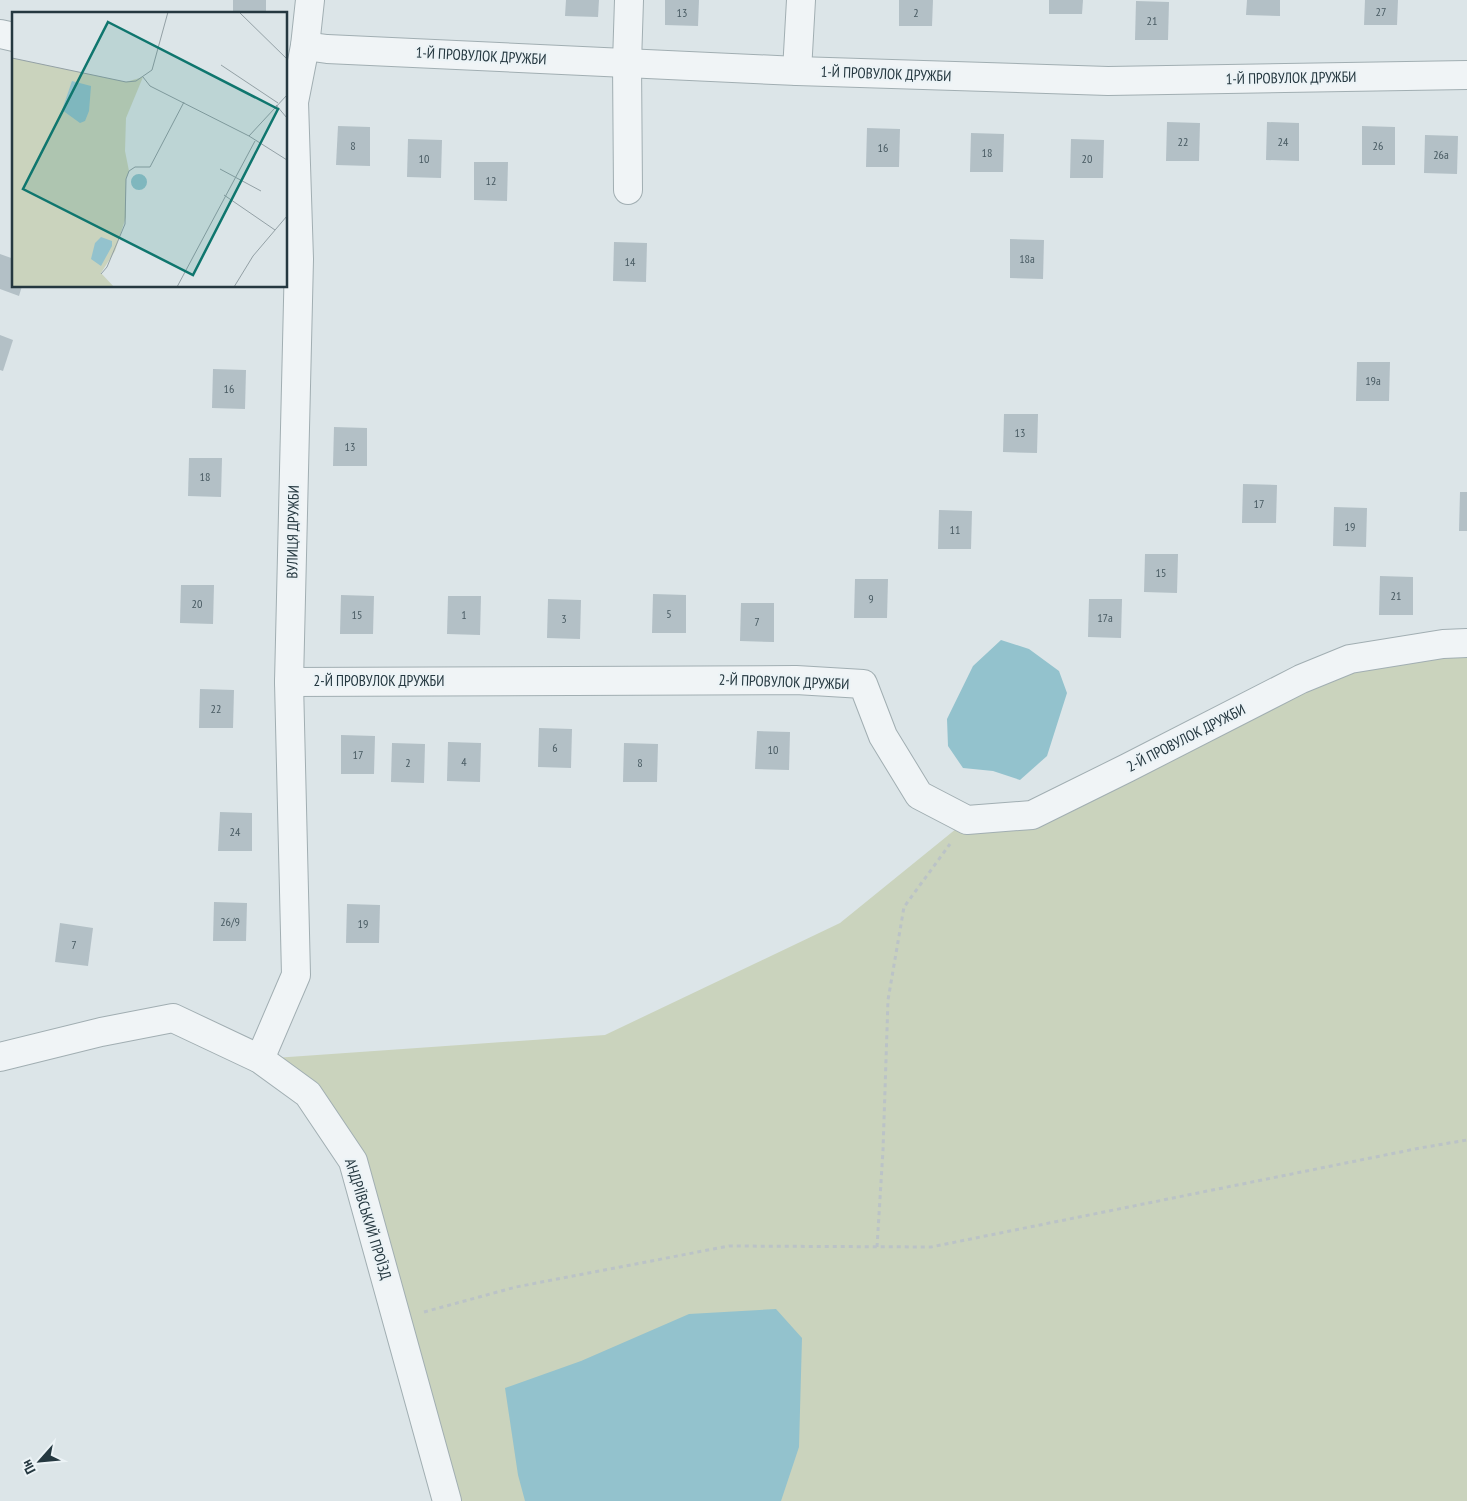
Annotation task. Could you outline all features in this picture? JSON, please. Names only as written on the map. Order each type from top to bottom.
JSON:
[{"type":"street","name":"ВУЛИЦЯ ДРУЖБИ","points":[[260,1059],[296,976],[289,682],[300,260],[290,101],[305,46],[310,0]]},
{"type":"street","points":[[628,0],[628,190]]},
{"type":"street","points":[[797,71],[801,0]]},
{"type":"street","name":"1-Й ПРОВУЛОК ДРУЖБИ","points":[[305,46],[328,49],[797,71],[1108,81],[1467,75]]},
{"type":"street","name":"2-Й ПРОВУЛОК ДРУЖБИ","points":[[289,682],[796,680],[863,684],[882,736],[919,795],[967,820],[1032,815],[1301,679],[1350,658],[1443,644],[1467,643]]},
{"type":"street","name":"АНДРІЇВСЬКИЙ ПРОЇЗД","points":[[0,1057],[101,1032],[173,1018],[260,1059],[308,1094],[354,1161],[447,1501]]},
{"type":"path","points":[[877,1246],[888,1000],[904,907],[967,820]]},
{"type":"path","points":[[397,1319],[516,1287],[729,1246],[931,1247],[1467,1140]]},
{"type":"green space","points":[[1467,643],[1467,1501],[447,1501],[353,1161],[260,1059],[605,1035],[840,923],[967,820],[1032,815],[1301,679]]},
{"type":"water","points":[[1001,640],[1029,649],[1059,671],[1067,693],[1047,756],[1020,780],[993,771],[963,768],[948,746],[947,719],[973,666]]},
{"type":"water","points":[[776,1309],[802,1338],[799,1447],[781,1501],[525,1501],[518,1475],[505,1388],[581,1361],[689,1314]]},
{"type":"building","points":[[233,0],[266,0],[266,12],[233,12]]},
{"type":"building","points":[[566,0],[599,0],[598,17],[565,16]]},
{"type":"building","points":[[665,0],[699,0],[698,26],[665,25]]},
{"type":"building","points":[[899,0],[933,0],[932,26],[899,26]]},
{"type":"building","points":[[1049,0],[1083,0],[1082,14],[1049,14]]},
{"type":"building","points":[[1247,0],[1280,0],[1280,16],[1246,15]]},
{"type":"building","points":[[1365,0],[1398,0],[1397,25],[1364,25]]},
{"type":"building","points":[[1136,1],[1169,2],[1168,40],[1135,40]]},
{"type":"building","points":[[1167,122],[1200,123],[1199,161],[1166,161]]},
{"type":"building","points":[[1267,122],[1299,123],[1299,161],[1266,160]]},
{"type":"building","points":[[338,126],[370,127],[370,166],[336,165]]},
{"type":"building","points":[[1362,126],[1395,127],[1395,165],[1362,165]]},
{"type":"building","points":[[867,128],[900,129],[899,167],[866,167]]},
{"type":"building","points":[[971,133],[1004,134],[1003,172],[970,172]]},
{"type":"building","points":[[1425,135],[1458,136],[1457,174],[1424,173]]},
{"type":"building","points":[[408,139],[442,140],[441,178],[407,177]]},
{"type":"building","points":[[1071,139],[1104,140],[1103,178],[1070,178]]},
{"type":"building","points":[[474,162],[508,162],[507,201],[474,200]]},
{"type":"building","points":[[1010,239],[1044,240],[1043,279],[1010,278]]},
{"type":"building","points":[[614,242],[647,243],[646,282],[613,281]]},
{"type":"building","points":[[0,254],[12,258],[12,288],[21,288],[19,296],[0,289]]},
{"type":"building","points":[[0,335],[13,340],[3,371],[0,370]]},
{"type":"building","points":[[1357,362],[1390,362],[1389,401],[1356,401]]},
{"type":"building","points":[[213,369],[246,370],[245,409],[212,408]]},
{"type":"building","points":[[1004,414],[1038,414],[1037,453],[1003,452]]},
{"type":"building","points":[[334,427],[367,428],[367,466],[333,466]]},
{"type":"building","points":[[189,458],[222,458],[221,497],[188,496]]},
{"type":"building","points":[[1243,484],[1277,485],[1276,523],[1242,523]]},
{"type":"building","points":[[1460,492],[1467,492],[1467,531],[1459,531]]},
{"type":"building","points":[[1334,507],[1367,508],[1366,547],[1333,546]]},
{"type":"building","points":[[939,510],[972,511],[971,549],[938,549]]},
{"type":"building","points":[[1145,554],[1178,554],[1177,593],[1144,592]]},
{"type":"building","points":[[1380,576],[1413,577],[1413,615],[1379,615]]},
{"type":"building","points":[[855,579],[888,579],[887,618],[854,618]]},
{"type":"building","points":[[181,585],[214,585],[213,624],[180,623]]},
{"type":"building","points":[[653,594],[686,595],[686,633],[652,633]]},
{"type":"building","points":[[341,595],[374,596],[373,634],[340,634]]},
{"type":"building","points":[[448,596],[481,596],[480,635],[447,634]]},
{"type":"building","points":[[548,599],[581,600],[580,639],[547,638]]},
{"type":"building","points":[[1089,599],[1122,599],[1121,638],[1088,637]]},
{"type":"building","points":[[741,603],[774,603],[774,642],[740,641]]},
{"type":"building","points":[[200,689],[234,690],[233,728],[199,728]]},
{"type":"building","points":[[539,728],[572,729],[571,768],[538,767]]},
{"type":"building","points":[[757,731],[790,732],[789,770],[755,769]]},
{"type":"building","points":[[341,735],[375,736],[374,774],[341,774]]},
{"type":"building","points":[[448,742],[481,743],[480,782],[447,781]]},
{"type":"building","points":[[392,743],[425,744],[424,783],[391,782]]},
{"type":"building","points":[[624,743],[658,744],[657,782],[623,782]]},
{"type":"building","points":[[220,812],[252,813],[252,851],[218,851]]},
{"type":"building","points":[[214,902],[247,903],[246,941],[213,941]]},
{"type":"building","points":[[347,904],[380,905],[379,943],[346,943]]},
{"type":"building","points":[[60,923],[93,928],[88,966],[55,962]]}]
